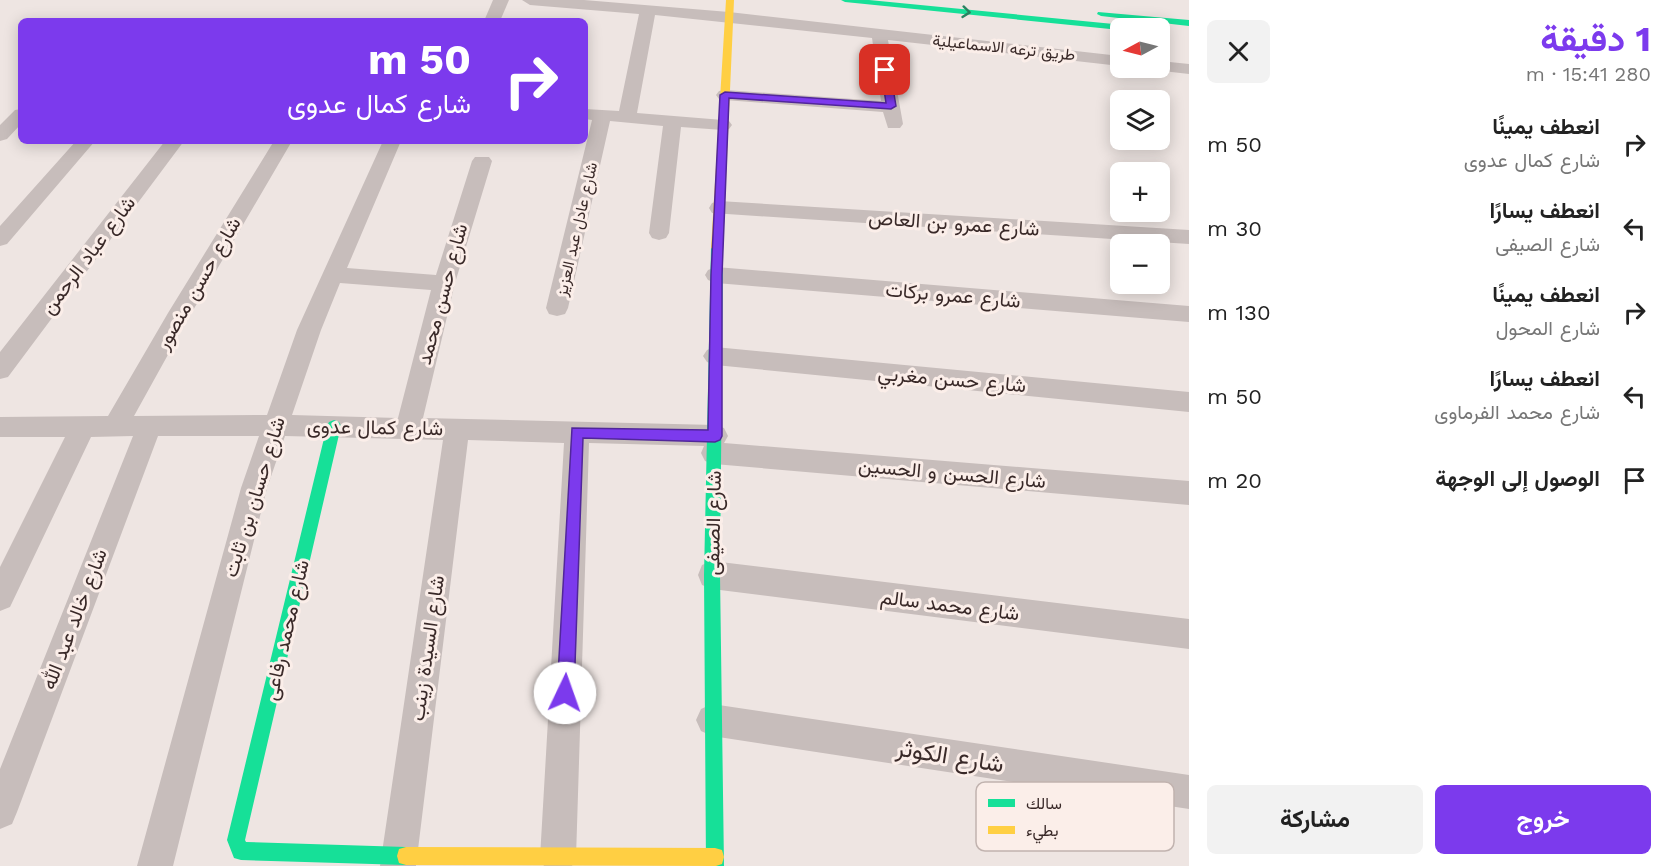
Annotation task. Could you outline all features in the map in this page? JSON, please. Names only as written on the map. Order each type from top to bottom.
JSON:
[{"type":"street","points":[[493,18],[501,0]]},
{"type":"street","name":"طريق ترعه الاسماعيلية","points":[[530,0],[648,10],[730,8],[879,33],[1110,60]]},
{"type":"street","points":[[845,0],[1110,27]]},
{"type":"street","points":[[960,0],[1189,23]]},
{"type":"street","points":[[571,18],[576,4]]},
{"type":"street","name":"شارع الصيفى","points":[[715,862],[712,575],[716,275],[730,8]]},
{"type":"street","points":[[627,117],[648,10]]},
{"type":"street","points":[[999,16],[1006,47]]},
{"type":"street","points":[[725,95],[893,115],[879,33]]},
{"type":"street","points":[[1170,33],[1189,35]]},
{"type":"street","points":[[1170,67],[1189,69]]},
{"type":"street","points":[[594,114],[723,124]]},
{"type":"street","name":"شارع عادل عبد العزيز","points":[[557,309],[594,114]]},
{"type":"street","points":[[0,135],[18,117]]},
{"type":"street","points":[[659,233],[673,120]]},
{"type":"street","points":[[0,239],[83,144]]},
{"type":"street","name":"شارع عباد الرحمن","points":[[0,370],[173,144]]},
{"type":"street","name":"شارع حسن منصور","points":[[115,427],[187,299],[282,144]]},
{"type":"street","name":"شارع حسان بن ثابت","points":[[155,866],[254,488],[309,330],[391,144]]},
{"type":"street","name":"شارع حسن محمد","points":[[408,428],[444,283],[482,161]]},
{"type":"street","name":"شارع عمرو بن العاص","points":[[719,208],[1189,237]]},
{"type":"street","points":[[332,275],[444,283]]},
{"type":"street","name":"شارع عمرو بركات","points":[[716,275],[1189,315]]},
{"type":"street","name":"شارع حسن مغربي","points":[[715,356],[1189,402]]},
{"type":"street","name":"شارع كمال عدوى","points":[[0,428],[334,426],[577,432],[715,445]]},
{"type":"street","name":"شارع محمد رفاعى","points":[[334,426],[238,833],[238,847],[246,852],[399,861]]},
{"type":"street","points":[[0,597],[83,427]]},
{"type":"street","name":"شارع خالد عبد الله","points":[[0,812],[148,427]]},
{"type":"street","name":"شارع السيدة زينب","points":[[399,861],[457,429]]},
{"type":"street","points":[[558,858],[577,432]]},
{"type":"street","name":"شارع الحسن و الحسين","points":[[715,445],[1189,493]]},
{"type":"street","name":"شارع محمد سالم","points":[[712,575],[1189,634]]},
{"type":"street","name":"شارع الكوثر","points":[[712,720],[1123,782]]},
{"type":"street","name":"شارع الكوثر","points":[[1174,790],[1189,792]]},
{"type":"street","points":[[399,861],[558,858],[715,862]]},
{"type":"traffic: fast","points":[[845,0],[1110,27]]},
{"type":"traffic: fast","points":[[1101,14],[1189,23]]},
{"type":"traffic: fast","points":[[715,866],[712,575],[717,248]]},
{"type":"traffic: fast","points":[[334,426],[236,840],[241,851],[406,856]]},
{"type":"traffic: slow","points":[[717,248],[730,0]]},
{"type":"traffic: slow","points":[[406,856],[715,857]]},
{"type":"route","points":[[565,693],[577,432],[715,436],[716,275],[725,95],[891,106],[885,70]]}]
